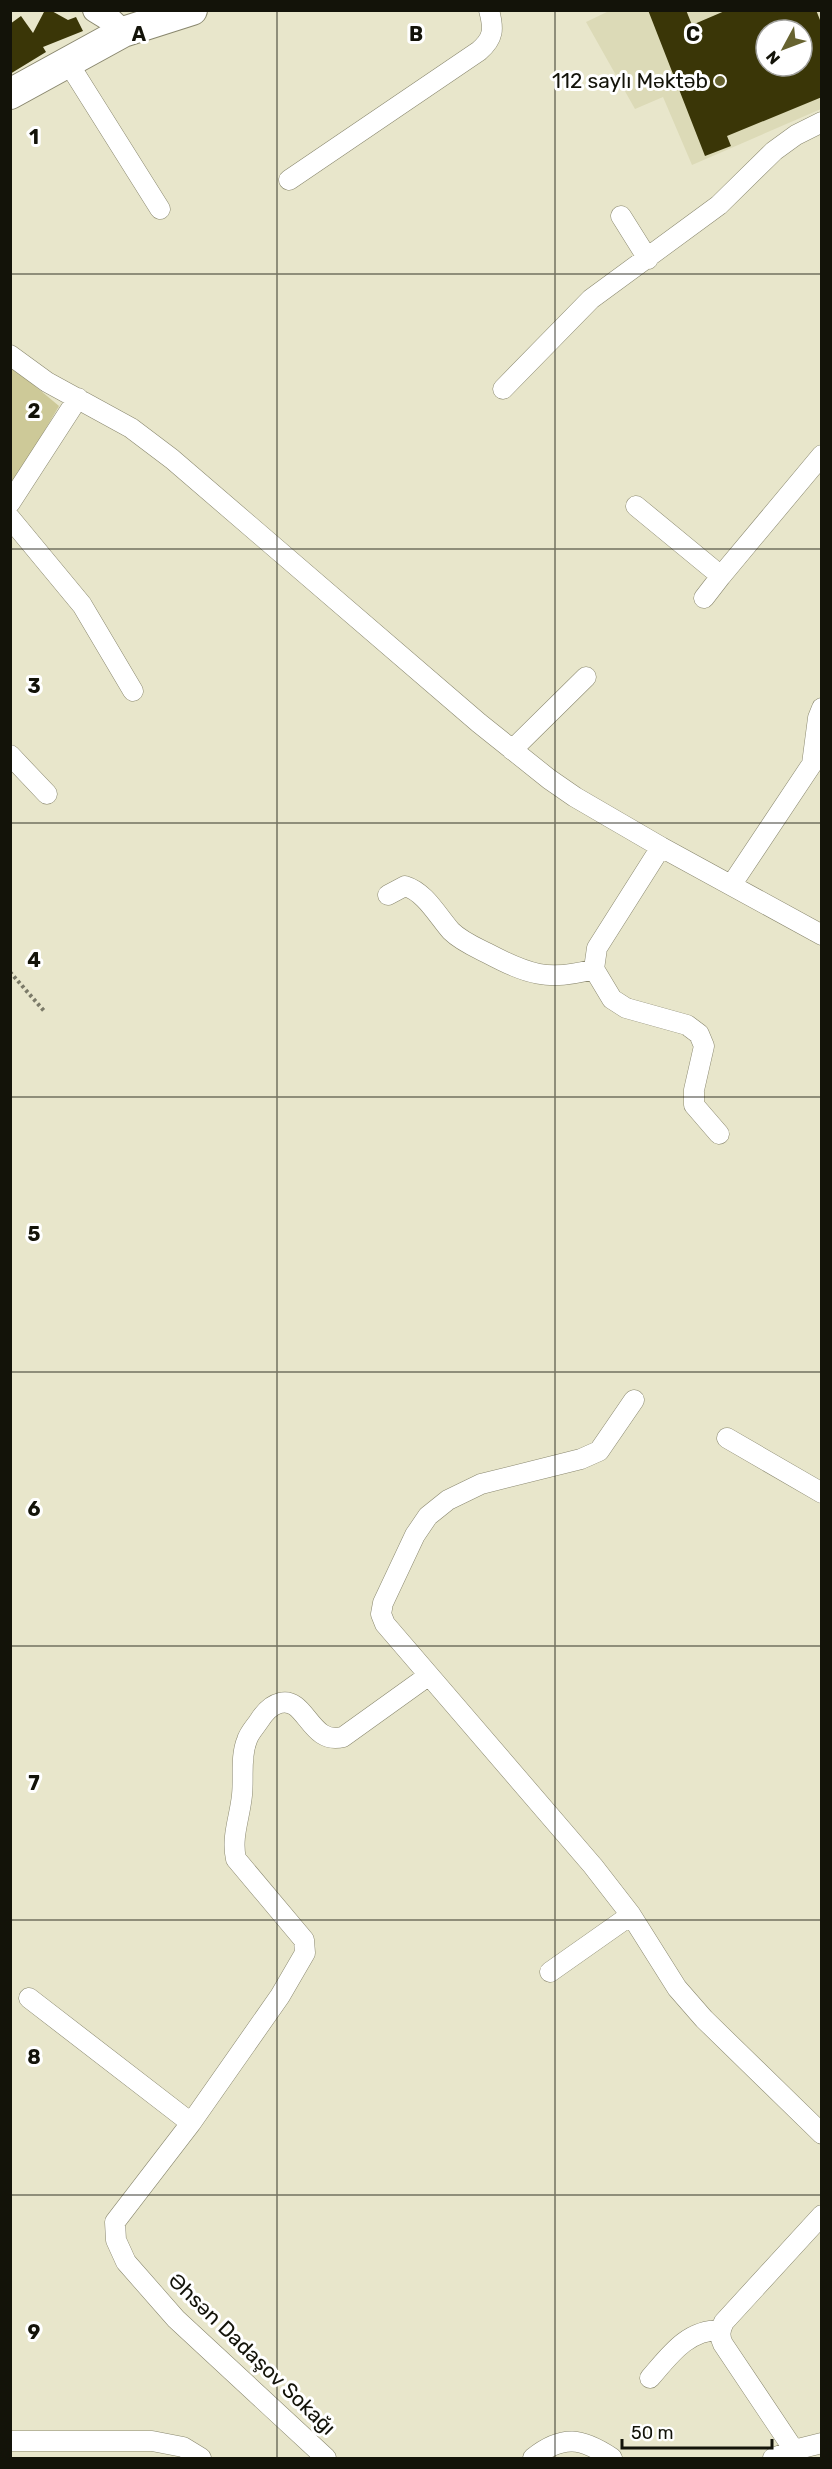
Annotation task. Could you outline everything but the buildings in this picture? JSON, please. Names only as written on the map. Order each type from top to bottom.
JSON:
[{"type":"main road","points":[[10,94],[123,32],[192,10]]},
{"type":"street","points":[[95,10],[123,32]]},
{"type":"street","points":[[290,180],[479,51],[493,34],[489,10]]},
{"type":"street","points":[[67,61],[160,209]]},
{"type":"street","points":[[503,389],[591,299],[719,205],[774,152],[796,135],[822,122]]},
{"type":"street","points":[[621,216],[648,258]]},
{"type":"street","points":[[10,355],[47,382],[123,423],[172,459],[513,750],[575,797],[661,847],[822,934]]},
{"type":"street","points":[[10,503],[78,398]]},
{"type":"street","points":[[704,598],[822,455]]},
{"type":"street","points":[[636,506],[721,576]]},
{"type":"street","points":[[10,518],[82,604],[133,691]]},
{"type":"street","points":[[513,750],[586,677]]},
{"type":"street","points":[[732,884],[813,764],[818,718],[822,708]]},
{"type":"street","points":[[10,755],[47,794]]},
{"type":"street","points":[[661,847],[597,948],[594,969],[612,999],[626,1008],[687,1025],[699,1034],[704,1046],[694,1090],[694,1105],[719,1134]]},
{"type":"street","points":[[388,895],[405,886],[416,890],[453,933],[472,946],[521,971],[570,976],[594,969]]},
{"type":"street","points":[[634,1400],[599,1451],[581,1459],[481,1484],[448,1500],[428,1516],[415,1535],[383,1603],[381,1614],[385,1624],[428,1676],[593,1866],[631,1915],[677,1988],[704,2019],[822,2134]]},
{"type":"street","points":[[727,1438],[822,1493]]},
{"type":"street","points":[[29,1998],[191,2123],[280,1996],[304,1953],[304,1940],[236,1859],[233,1845],[243,1794],[243,1756],[247,1740],[262,1716],[273,1706],[282,1702],[294,1705],[322,1736],[332,1740],[343,1737],[428,1676]]},
{"type":"street","points":[[550,1972],[631,1915]]},
{"type":"street","name":"Əhsən Dadaşov Sokağı","points":[[191,2123],[115,2222],[116,2240],[126,2262],[176,2319],[326,2458]]},
{"type":"street","points":[[794,2450],[723,2344],[720,2330],[724,2322],[822,2215]]},
{"type":"street","points":[[650,2378],[687,2339],[708,2330],[720,2330]]},
{"type":"street","points":[[533,2458],[546,2448],[563,2442],[579,2440],[596,2447],[612,2458]]},
{"type":"street","points":[[10,2441],[152,2441],[183,2447],[201,2458]]},
{"type":"street","points":[[773,2458],[822,2443]]},
{"type":"path","points":[[10,972],[45,1012]]},
{"type":"shaded area","name":"112 saylı Məktəb","points":[[609,11],[821,11],[821,109],[692,165],[663,97],[635,109],[586,22]]},
{"type":"shaded area","points":[[11,366],[59,406],[11,488]]},
{"type":"place","name":"112 saylı Məktəb","points":[[720,81]]}]
